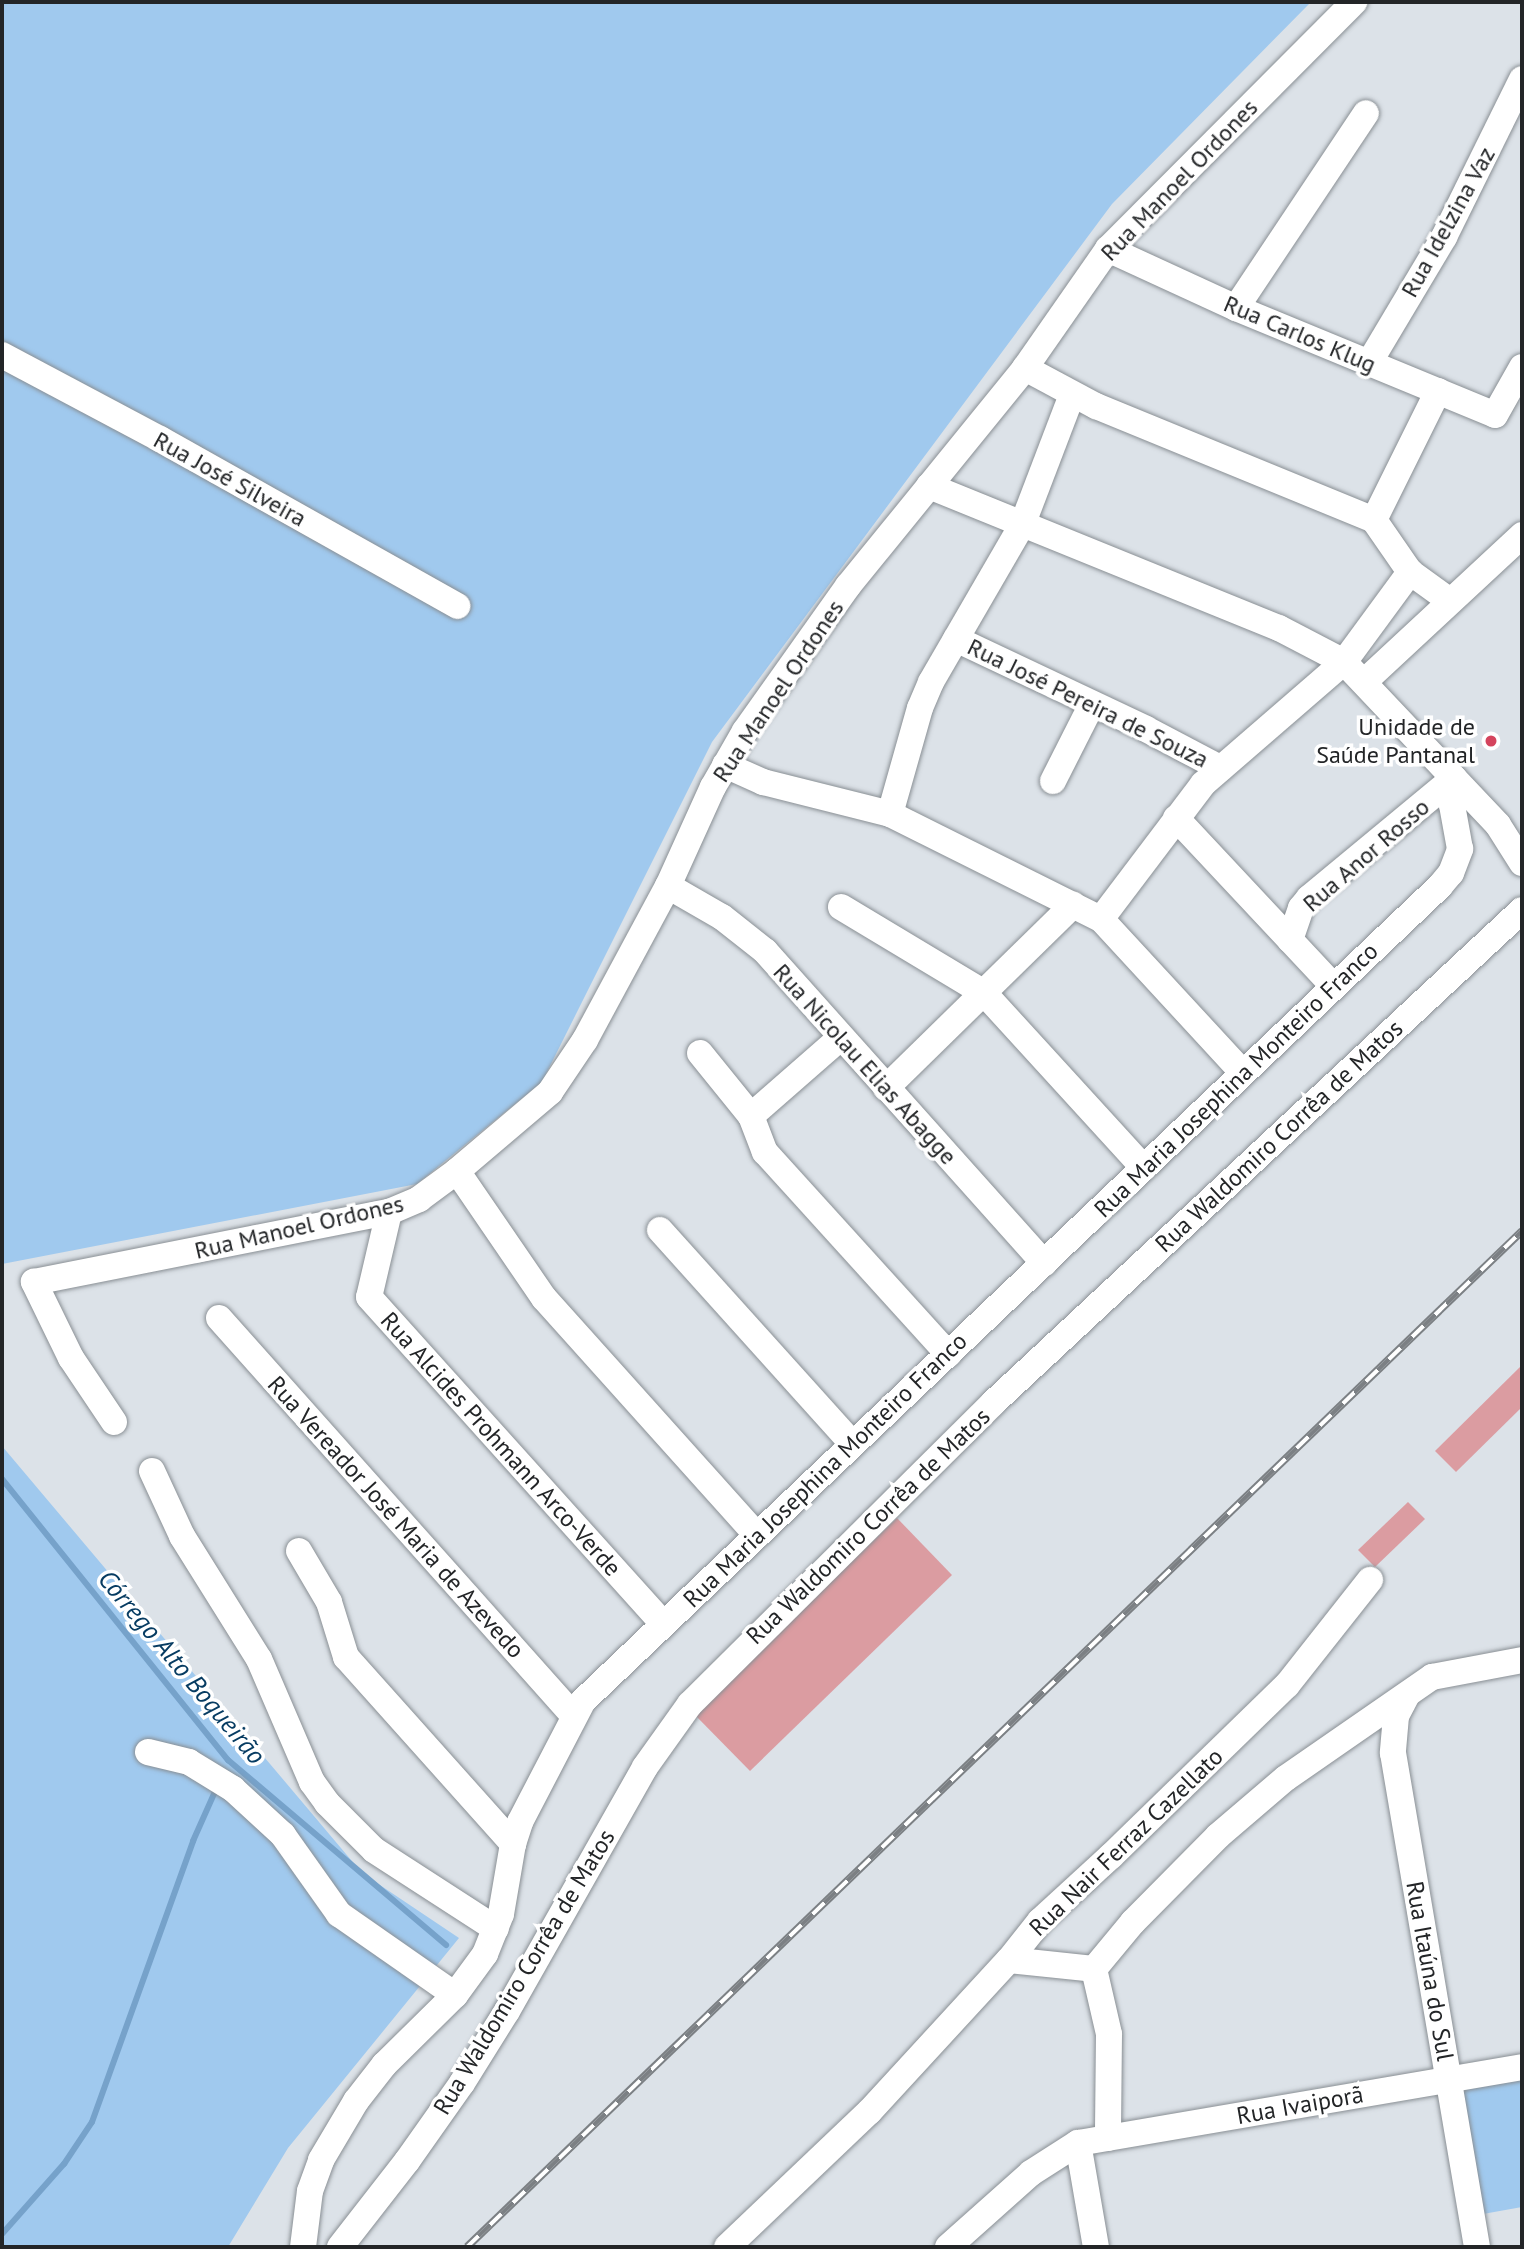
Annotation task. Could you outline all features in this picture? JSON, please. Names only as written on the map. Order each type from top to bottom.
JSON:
[{"type":"street","name":"Rua Manoel Ordones","points":[[114,1422],[71,1358],[34,1283],[389,1212],[419,1199],[530,1111],[567,1071],[668,886],[725,765],[771,692],[848,586],[1025,368],[1108,249],[1354,2]]},
{"type":"street","name":"Rua Idelzina Vaz","points":[[1369,363],[1449,226],[1522,79]]},
{"type":"street","points":[[1236,308],[1366,113]]},
{"type":"street","name":"Rua Carlos Klug","points":[[1108,249],[1236,308],[1494,415],[1522,367]]},
{"type":"street","name":"Rua José Silveira","points":[[2,355],[148,433],[457,606]]},
{"type":"street","points":[[1025,368],[1072,395],[1374,520],[1410,572],[1450,601]]},
{"type":"street","points":[[1374,520],[1438,391]]},
{"type":"street","points":[[890,814],[920,708],[956,639],[1023,523],[1072,395]]},
{"type":"street","points":[[929,486],[1279,628],[1343,662],[1498,825],[1522,863]]},
{"type":"street","points":[[1364,682],[1522,535]]},
{"type":"street","points":[[1101,919],[1176,818],[1220,768],[1343,662],[1410,572]]},
{"type":"street","name":"Rua José Pereira de Souza","points":[[956,639],[1220,768]]},
{"type":"street","points":[[1053,781],[1092,704]]},
{"type":"street","points":[[725,765],[764,782],[890,814],[1101,919],[1243,1073]]},
{"type":"street","name":"Rua Anor Rosso","points":[[1290,940],[1301,908],[1309,898],[1454,778]]},
{"type":"street","name":"Rua Maria Josephina Monteiro Franco","points":[[303,2247],[310,2191],[321,2160],[356,2101],[384,2065],[455,1995],[485,1954],[496,1929],[513,1844],[530,1802],[573,1715],[583,1701],[1451,873],[1460,849],[1452,805],[1454,778]]},
{"type":"street","points":[[1176,818],[1334,987]]},
{"type":"street","name":"Rua Nicolau Elias Abagge","points":[[668,886],[746,935],[783,970],[840,1038],[1044,1263]]},
{"type":"street","points":[[886,1088],[1073,905]]},
{"type":"street","points":[[841,907],[984,993],[1144,1168]]},
{"type":"street","name":"Rua Waldomiro Corrêa de Matos","points":[[340,2247],[407,2161],[462,2083],[645,1767],[690,1704],[993,1404],[1522,910]]},
{"type":"street","points":[[751,1116],[840,1038]]},
{"type":"street","points":[[700,1053],[751,1116],[765,1152],[948,1354]]},
{"type":"street","points":[[457,1171],[544,1298],[757,1535]]},
{"type":"street","name":"Rua Alcides Prohmann Arco-Verde","points":[[389,1212],[369,1297],[663,1624]]},
{"type":"street","points":[[660,1230],[853,1444]]},
{"type":"street","name":"Rua Vereador José Maria de Azevedo","points":[[219,1318],[573,1715]]},
{"type":"street","points":[[152,1471],[182,1536],[259,1659],[312,1782],[327,1802],[374,1850],[496,1929]]},
{"type":"street","points":[[299,1551],[329,1602],[345,1657],[513,1844]]},
{"type":"street","name":"Rua Nair Ferraz Cazellato","points":[[726,2247],[869,2112],[1009,1961],[1040,1922],[1287,1685],[1370,1580]]},
{"type":"street","points":[[1094,1969],[1133,1922],[1239,1816],[1297,1770],[1432,1677],[1522,1660]]},
{"type":"street","name":"Rua Itaúna do Sul","points":[[1406,1697],[1396,1716],[1393,1753],[1477,2247]]},
{"type":"street","points":[[148,1752],[172,1756],[222,1781],[283,1835],[339,1914],[455,1995]]},
{"type":"street","points":[[1009,1961],[1094,1969]]},
{"type":"street","points":[[1094,1969],[1109,2034],[1108,2138]]},
{"type":"street","name":"Rua Ivaiporã","points":[[1078,2143],[1522,2067]]},
{"type":"street","points":[[948,2247],[1031,2174],[1078,2143],[1096,2247]]},
{"type":"shaded area","points":[[2,2],[1311,2],[1112,204],[712,742],[542,1082],[417,1184],[2,1264]]},
{"type":"shaded area","points":[[2,1446],[362,1873],[459,1938],[288,2148],[228,2247],[2,2247]]},
{"type":"shaded area","points":[[1522,2076],[1522,2207],[1483,2214],[1460,2086]]},
{"type":"building","points":[[1522,1365],[1522,1407],[1456,1472],[1435,1451]]},
{"type":"building","points":[[1408,1502],[1425,1519],[1375,1567],[1358,1550]]},
{"type":"building","points":[[897,1518],[952,1575],[750,1771],[694,1714]]},
{"type":"waterway","name":"Córrego Alto Boqueirão","points":[[2,1479],[228,1760],[446,1945]]},
{"type":"waterway","points":[[2,2234],[64,2164],[92,2122],[193,1841],[217,1787]]},
{"type":"railway","points":[[467,2247],[1522,1231]]},
{"type":"place","name":"Unidade de Saúde Pantanal","points":[[1491,741]]}]
